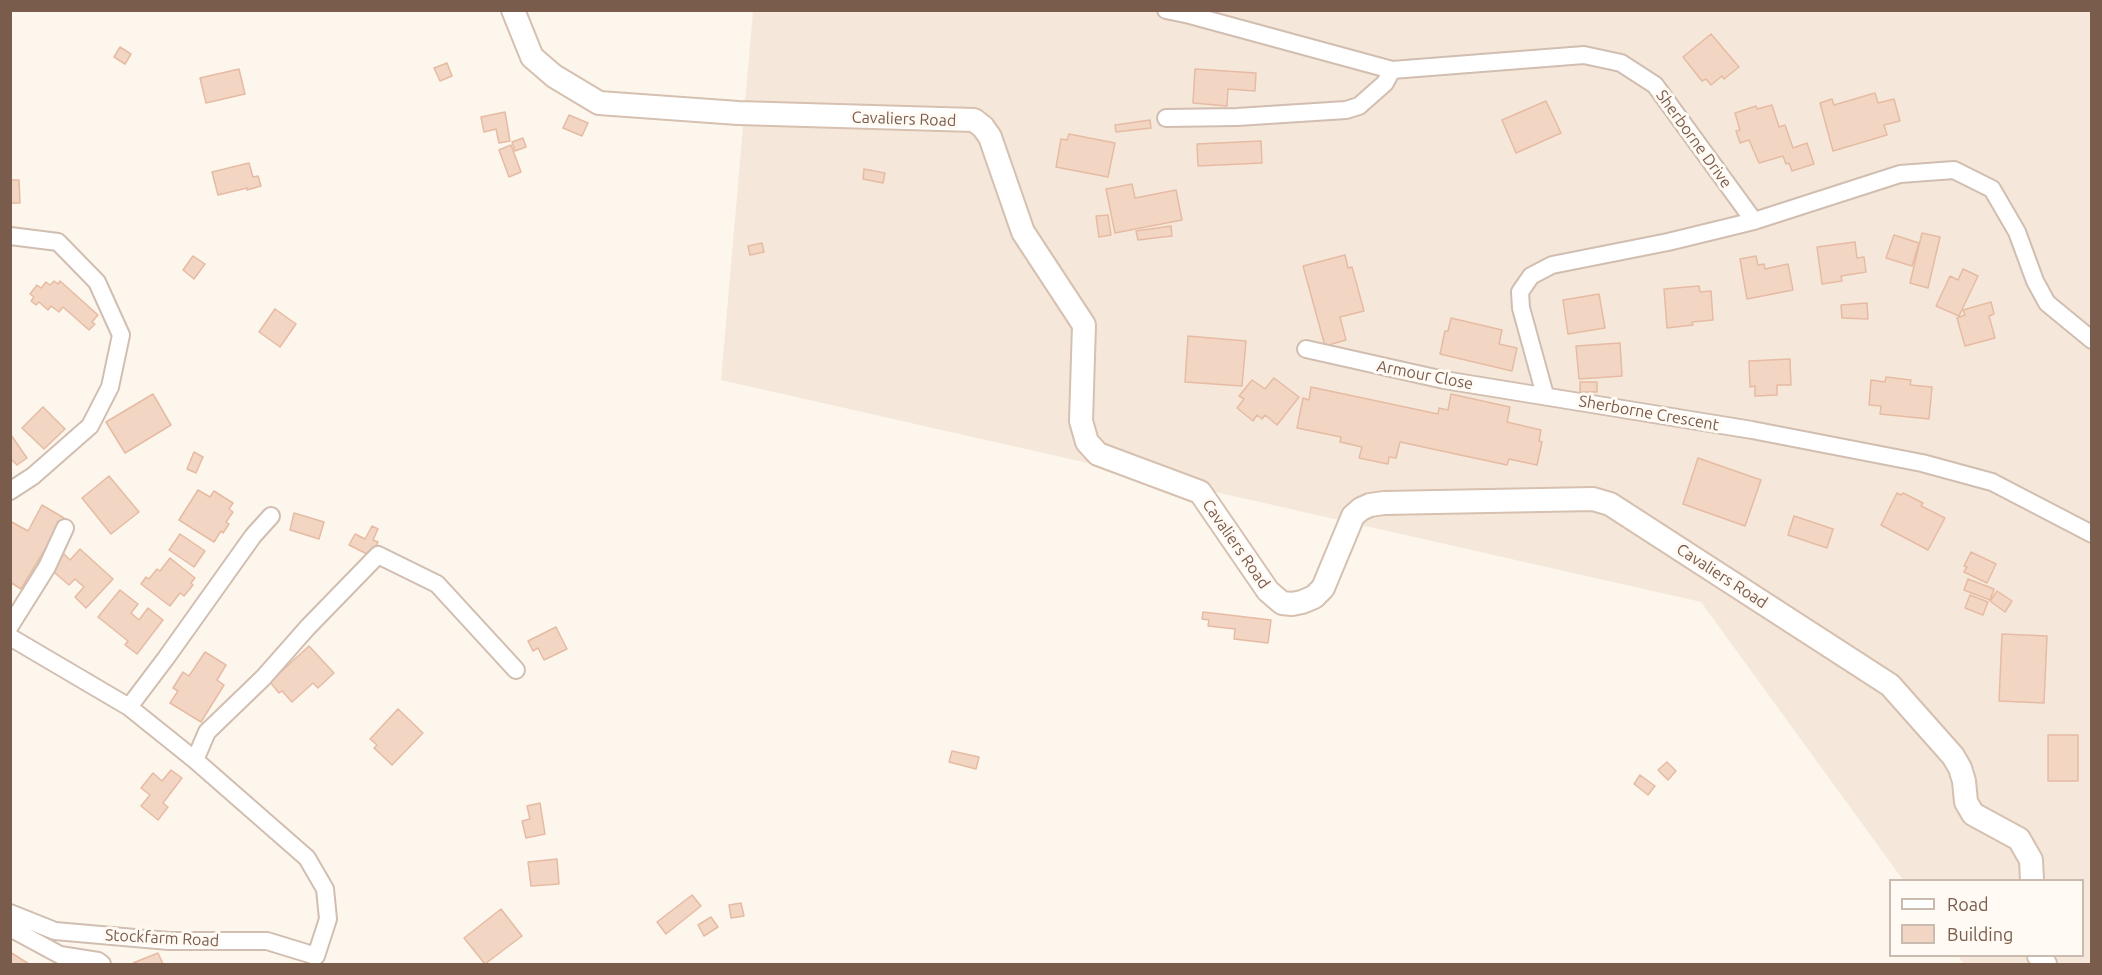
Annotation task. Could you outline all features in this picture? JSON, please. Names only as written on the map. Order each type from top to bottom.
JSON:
[{"type":"main road","name":"Cavaliers Road","points":[[513,10],[532,57],[554,76],[599,103],[738,113],[974,120],[990,137],[1023,232],[1084,326],[1081,421],[1087,442],[1098,454],[1200,492],[1268,591],[1282,603],[1302,602],[1314,597],[1323,588],[1353,516],[1361,509],[1370,506],[1384,503],[1593,499],[1610,504],[1890,685],[1953,756],[1964,781],[1966,802],[1973,813],[2019,839],[2031,860],[2032,879]]},
{"type":"street","name":"Sherborne Drive","points":[[1166,10],[1190,13],[1392,70],[1584,55],[1621,63],[1655,85],[1754,221]]},
{"type":"street","points":[[1166,118],[1237,117],[1346,110],[1359,106],[1385,82],[1392,70]]},
{"type":"street","points":[[1545,395],[1521,308],[1520,292],[1531,276],[1552,266],[1754,221],[1900,174],[1954,170],[1992,189],[2017,232],[2035,281],[2047,303],[2091,340]]},
{"type":"street","points":[[10,236],[58,242],[97,282],[121,335],[110,387],[90,426],[33,476],[10,491]]},
{"type":"street","name":"Armour Close","points":[[1306,349],[1444,380],[1545,395]]},
{"type":"street","name":"Sherborne Crescent","points":[[1545,395],[1752,430],[1922,463],[1992,482],[2091,534]]},
{"type":"street","points":[[129,707],[253,536],[271,516]]},
{"type":"street","points":[[10,626],[47,567],[65,528]]},
{"type":"street","points":[[195,760],[207,732],[263,678],[308,627],[378,555],[437,585],[516,670]]},
{"type":"street","points":[[10,637],[129,707],[195,760],[307,858],[325,889],[328,919],[319,960]]},
{"type":"street","name":"Stockfarm Road","points":[[10,913],[55,931],[169,941],[267,941],[319,960]]},
{"type":"street","points":[[10,928],[60,955],[98,961],[102,964]]},
{"type":"shaded area","points":[[753,11],[2091,11],[2091,964],[1964,964],[1959,957],[2084,957],[2084,879],[1902,879],[1701,602],[721,380]]},
{"type":"building","points":[[1711,34],[1739,67],[1724,79],[1722,76],[1711,85],[1706,79],[1702,81],[1683,57]]},
{"type":"building","points":[[120,47],[131,54],[125,64],[114,57]]},
{"type":"building","points":[[447,63],[452,76],[440,81],[434,68]]},
{"type":"building","points":[[239,69],[245,94],[206,103],[200,78]]},
{"type":"building","points":[[1195,69],[1256,73],[1255,91],[1228,89],[1227,106],[1193,103]]},
{"type":"building","points":[[1875,93],[1878,103],[1894,99],[1900,121],[1884,125],[1887,135],[1833,151],[1820,103],[1832,99],[1834,105]]},
{"type":"building","points":[[1546,101],[1561,133],[1516,153],[1502,120]]},
{"type":"building","points":[[1772,105],[1779,127],[1785,125],[1793,148],[1807,143],[1814,164],[1792,171],[1783,156],[1759,163],[1749,140],[1740,143],[1736,131],[1740,130],[1735,113],[1756,106],[1757,109]]},
{"type":"building","points":[[505,112],[510,141],[499,143],[496,129],[484,132],[481,117]]},
{"type":"building","points":[[569,115],[588,123],[582,136],[563,128]]},
{"type":"building","points":[[1150,120],[1151,128],[1116,132],[1115,125]]},
{"type":"building","points":[[1069,134],[1115,143],[1108,177],[1056,167],[1061,139],[1067,140]]},
{"type":"building","points":[[523,138],[526,147],[515,151],[512,142]]},
{"type":"building","points":[[1261,141],[1262,163],[1198,166],[1197,144]]},
{"type":"building","points":[[511,145],[521,172],[509,177],[499,150]]},
{"type":"building","points":[[249,163],[253,177],[258,176],[261,186],[218,195],[212,172]]},
{"type":"building","points":[[864,169],[885,173],[883,183],[863,179]]},
{"type":"building","points":[[10,180],[19,180],[20,203],[10,203]]},
{"type":"building","points":[[1132,184],[1135,198],[1176,190],[1182,220],[1115,233],[1106,189]]},
{"type":"building","points":[[1108,215],[1111,235],[1099,237],[1096,216]]},
{"type":"building","points":[[1171,226],[1172,236],[1138,240],[1136,231]]},
{"type":"building","points":[[1922,233],[1940,237],[1928,288],[1910,283]]},
{"type":"building","points":[[1894,235],[1919,243],[1912,266],[1886,258]]},
{"type":"building","points":[[1855,242],[1857,258],[1864,257],[1866,272],[1841,276],[1842,281],[1822,284],[1817,247]]},
{"type":"building","points":[[762,243],[764,252],[750,255],[748,246]]},
{"type":"building","points":[[1345,255],[1348,268],[1352,267],[1364,311],[1340,317],[1346,340],[1325,346],[1303,266]]},
{"type":"building","points":[[193,256],[205,264],[194,279],[183,270]]},
{"type":"building","points":[[1756,256],[1758,265],[1764,264],[1765,269],[1788,264],[1793,290],[1747,299],[1740,259]]},
{"type":"building","points":[[1963,269],[1978,276],[1959,316],[1936,306],[1950,276],[1958,280]]},
{"type":"building","points":[[54,281],[58,284],[60,281],[98,315],[92,322],[95,324],[89,330],[63,307],[59,312],[51,306],[48,310],[39,302],[36,305],[31,301],[34,297],[30,294],[37,285],[41,288],[46,282],[50,285]]},
{"type":"building","points":[[1699,286],[1700,292],[1711,291],[1713,320],[1667,328],[1664,289]]},
{"type":"building","points":[[1599,294],[1605,328],[1568,334],[1563,300]]},
{"type":"building","points":[[1991,302],[1994,314],[1989,316],[1995,338],[1965,346],[1957,318],[1965,315],[1963,310]]},
{"type":"building","points":[[1867,303],[1868,319],[1842,318],[1841,305]]},
{"type":"building","points":[[275,309],[296,324],[280,347],[259,332]]},
{"type":"building","points":[[1451,318],[1502,330],[1499,344],[1517,348],[1512,371],[1440,354],[1445,331],[1448,331]]},
{"type":"building","points":[[1188,336],[1246,341],[1242,386],[1185,382]]},
{"type":"building","points":[[1620,343],[1622,376],[1579,379],[1576,346]]},
{"type":"building","points":[[1790,359],[1791,385],[1777,385],[1777,395],[1755,396],[1755,386],[1750,387],[1749,361]]},
{"type":"building","points":[[1886,377],[1911,380],[1910,385],[1932,387],[1929,419],[1880,414],[1881,406],[1869,405],[1871,380],[1885,382]]},
{"type":"building","points":[[1274,378],[1299,397],[1277,425],[1265,415],[1262,419],[1257,415],[1253,421],[1237,408],[1244,399],[1239,396],[1252,380],[1265,389]]},
{"type":"building","points":[[1580,382],[1597,382],[1597,392],[1580,392]]},
{"type":"building","points":[[1311,387],[1438,414],[1439,408],[1448,410],[1451,394],[1510,407],[1507,422],[1541,430],[1539,441],[1542,442],[1537,465],[1509,459],[1507,465],[1400,442],[1396,458],[1389,457],[1388,464],[1359,458],[1362,447],[1340,442],[1341,437],[1297,428],[1303,398],[1309,400]]},
{"type":"building","points":[[153,394],[171,425],[125,453],[106,422]]},
{"type":"building","points":[[43,407],[65,429],[44,449],[22,428]]},
{"type":"building","points":[[11,435],[27,458],[17,465],[10,458]]},
{"type":"building","points":[[194,452],[203,457],[196,473],[187,469]]},
{"type":"building","points":[[1698,458],[1761,480],[1745,526],[1683,504]]},
{"type":"building","points":[[109,476],[139,512],[111,534],[82,498]]},
{"type":"building","points":[[198,490],[210,497],[214,491],[233,503],[229,509],[233,512],[226,522],[229,524],[214,542],[179,520]]},
{"type":"building","points":[[1897,493],[1901,495],[1903,493],[1923,503],[1921,506],[1945,518],[1928,550],[1881,525]]},
{"type":"building","points":[[42,505],[64,518],[21,589],[10,582],[10,521],[28,531]]},
{"type":"building","points":[[294,513],[324,522],[319,539],[290,530]]},
{"type":"building","points":[[1794,516],[1833,529],[1827,548],[1788,535]]},
{"type":"building","points":[[372,526],[378,529],[373,540],[378,542],[371,556],[349,545],[355,534],[365,539]]},
{"type":"building","points":[[180,534],[205,551],[194,567],[169,550]]},
{"type":"building","points":[[80,549],[113,579],[86,608],[75,597],[84,587],[75,579],[69,585],[48,567],[62,552],[70,560]]},
{"type":"building","points":[[1971,552],[1996,564],[1987,583],[1964,572],[1967,567],[1964,566]]},
{"type":"building","points":[[170,558],[195,578],[191,583],[193,585],[184,596],[180,593],[170,606],[141,584],[146,577],[149,579],[157,569],[160,571]]},
{"type":"building","points":[[1968,579],[1994,589],[1990,600],[1964,590]]},
{"type":"building","points":[[120,590],[138,604],[131,613],[139,620],[148,608],[163,620],[137,654],[125,645],[128,641],[98,617]]},
{"type":"building","points":[[1997,591],[2012,601],[2005,612],[1990,601]]},
{"type":"building","points":[[1970,595],[1988,602],[1983,615],[1965,608]]},
{"type":"building","points":[[1203,612],[1271,620],[1268,643],[1234,639],[1235,629],[1208,626],[1209,620],[1202,619]]},
{"type":"building","points":[[556,627],[567,649],[544,660],[538,648],[533,651],[528,641]]},
{"type":"building","points":[[2002,634],[2047,636],[2044,703],[1999,701]]},
{"type":"building","points":[[309,646],[334,673],[318,688],[313,683],[292,702],[282,691],[279,693],[270,682]]},
{"type":"building","points":[[205,652],[226,665],[217,680],[224,685],[201,722],[170,703],[178,691],[173,688],[183,672],[189,676]]},
{"type":"building","points":[[398,709],[423,733],[392,765],[374,748],[377,745],[370,739]]},
{"type":"building","points":[[2048,735],[2078,735],[2078,781],[2048,781]]},
{"type":"building","points":[[952,751],[979,757],[976,769],[949,762]]},
{"type":"building","points":[[1667,762],[1676,771],[1668,780],[1658,770]]},
{"type":"building","points":[[171,770],[182,778],[163,803],[168,807],[158,820],[141,806],[150,795],[141,788],[153,773],[162,781]]},
{"type":"building","points":[[1640,775],[1655,786],[1648,795],[1634,784]]},
{"type":"building","points":[[540,803],[545,834],[526,838],[522,821],[530,819],[527,806]]},
{"type":"building","points":[[557,859],[559,884],[531,886],[528,862]]},
{"type":"building","points":[[692,895],[701,906],[666,934],[657,922]]},
{"type":"building","points":[[741,903],[744,916],[731,918],[729,905]]},
{"type":"building","points":[[501,909],[522,936],[485,964],[464,938]]},
{"type":"building","points":[[711,917],[718,927],[704,936],[698,925]]},
{"type":"building","points":[[10,952],[29,964],[10,964]]},
{"type":"building","points":[[158,953],[163,964],[133,963]]}]
